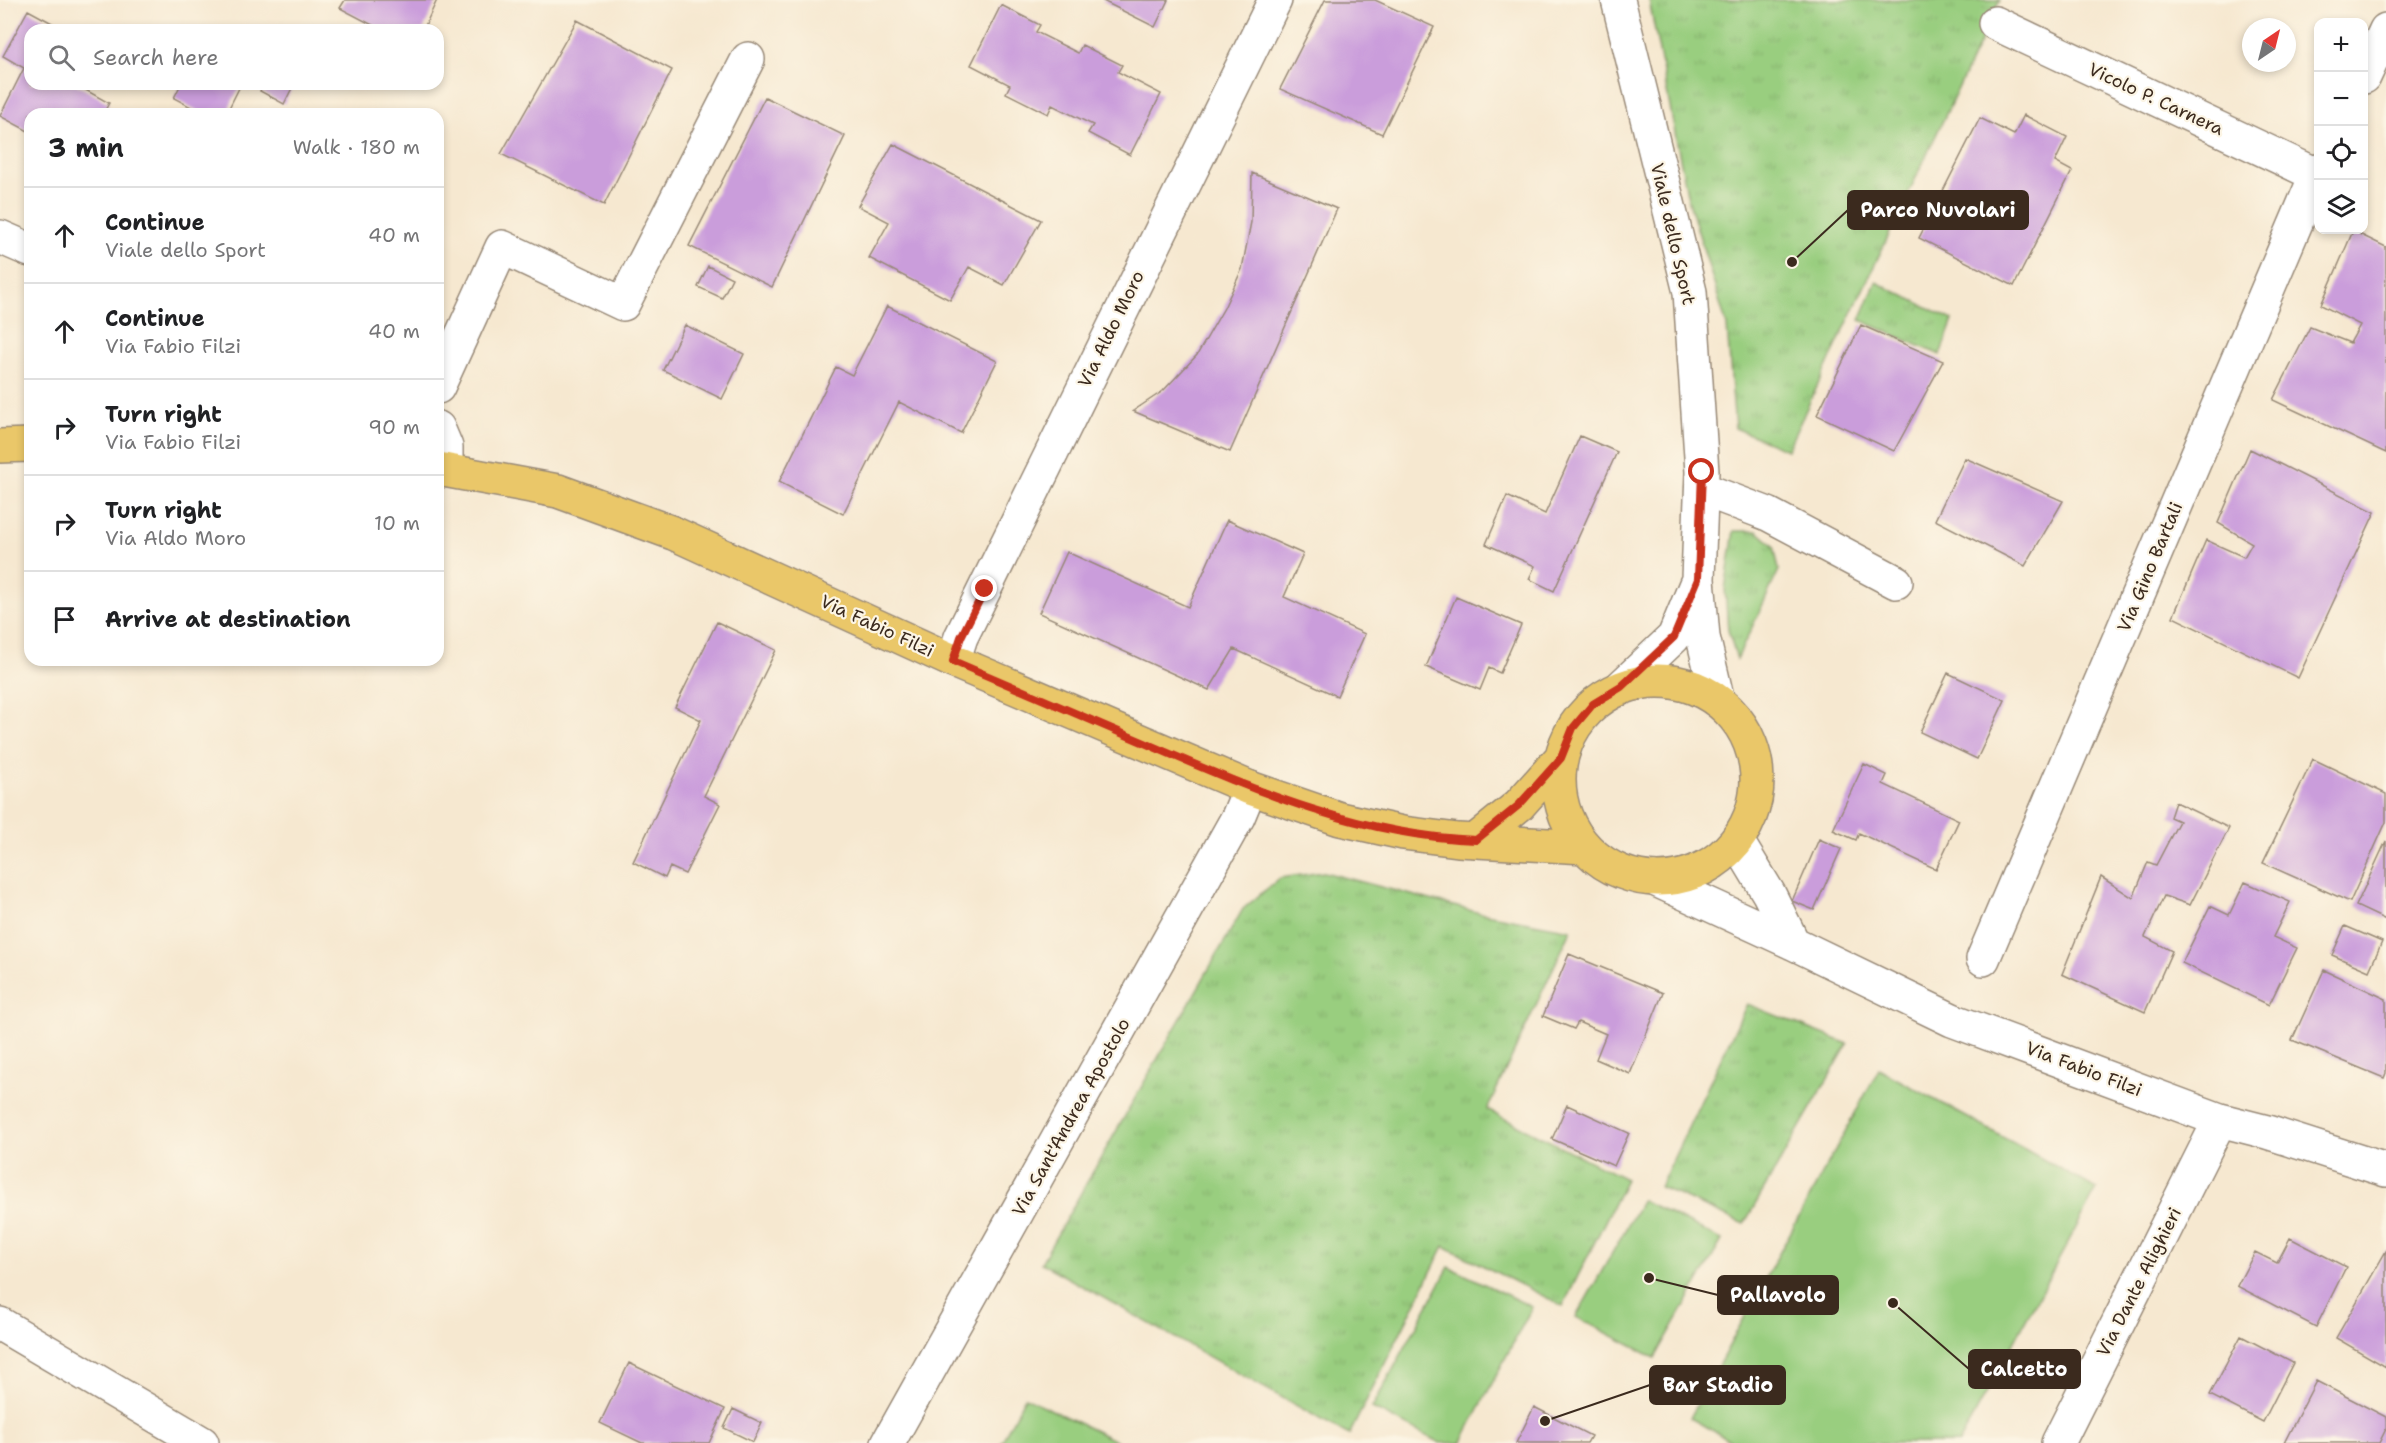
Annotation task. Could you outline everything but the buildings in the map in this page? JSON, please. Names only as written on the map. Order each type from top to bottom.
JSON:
[{"type":"main road","points":[[0,446],[24,445]]},
{"type":"main road","name":"Via Fabio Filzi","points":[[444,470],[558,491],[673,533],[953,661],[1250,788],[1340,819],[1403,833],[1584,847]]},
{"type":"main road","name":"Via Fabio Filzi","points":[[1654,680],[1688,685],[1718,701],[1740,723],[1753,752],[1757,783],[1752,813],[1737,841],[1714,862],[1685,876],[1654,879],[1628,874],[1604,864],[1584,847],[1567,820],[1559,790],[1561,758],[1573,728],[1593,704],[1621,687],[1654,680]]},
{"type":"main road","name":"Via Fabio Filzi","points":[[1476,840],[1519,805],[1561,758]]},
{"type":"street","name":"Via Aldo Moro","points":[[953,661],[961,637],[1275,0]]},
{"type":"street","name":"Viale dello Sport","points":[[1618,0],[1690,292],[1702,489],[1698,579],[1702,637],[1718,701]]},
{"type":"street","name":"Vicolo P. Carnera","points":[[1995,23],[2314,171]]},
{"type":"street","points":[[2366,72],[2386,30]]},
{"type":"street","points":[[444,374],[502,247],[623,304],[748,59]]},
{"type":"street","name":"Via Gino Bartali","points":[[1983,959],[2315,180]]},
{"type":"street","points":[[0,237],[24,247]]},
{"type":"street","name":"Via Fabio Filzi","points":[[444,442],[446,447],[444,458]]},
{"type":"street","points":[[1702,489],[1768,514],[1896,582]]},
{"type":"street","name":"Viale dello Sport","points":[[1621,687],[1674,637],[1698,579]]},
{"type":"street","name":"Via Sant'Andrea Apostolo","points":[[888,1443],[1238,817],[1250,788]]},
{"type":"street","points":[[1737,841],[1769,894],[1792,943]]},
{"type":"street","name":"Via Fabio Filzi","points":[[1654,879],[1952,1020],[2220,1120],[2267,1132],[2386,1170]]},
{"type":"street","name":"Via Dante Alighieri","points":[[2058,1443],[2220,1120]]},
{"type":"street","points":[[0,1324],[201,1443]]},
{"type":"green space","points":[[1649,0],[2000,0],[1787,450],[1735,428],[1727,326],[1688,199]]},
{"type":"green space","points":[[1876,282],[1953,320],[1940,355],[1860,320]]},
{"type":"green space","points":[[1734,531],[1757,531],[1774,546],[1779,570],[1737,659],[1728,630],[1725,589]]},
{"type":"green space","points":[[1324,872],[1480,913],[1571,930],[1487,1110],[1626,1179],[1563,1306],[1444,1246],[1349,1435],[1041,1263],[1243,909],[1280,878]]},
{"type":"green space","points":[[1747,1004],[1848,1044],[1744,1224],[1660,1187]]},
{"type":"green space","points":[[1879,1069],[2097,1189],[1959,1443],[1735,1443],[1690,1418]]},
{"type":"green space","points":[[1642,1200],[1722,1240],[1655,1358],[1576,1317]]},
{"type":"green space","points":[[1449,1267],[1532,1307],[1461,1443],[1440,1443],[1372,1408]]},
{"type":"green space","points":[[1025,1397],[1120,1443],[1001,1443]]},
{"type":"place","name":"Parco Nuvolari","points":[[1792,262]]},
{"type":"place","name":"Pallavolo","points":[[1649,1278]]},
{"type":"place","name":"Calcetto","points":[[1893,1303]]},
{"type":"place","name":"Bar Stadio","points":[[1545,1421]]},
{"type":"route","points":[[985,589],[961,637],[953,661],[1250,788],[1340,819],[1403,833],[1476,840],[1519,805],[1561,758],[1573,728],[1593,704],[1621,687],[1674,637],[1698,579],[1702,472]]}]
